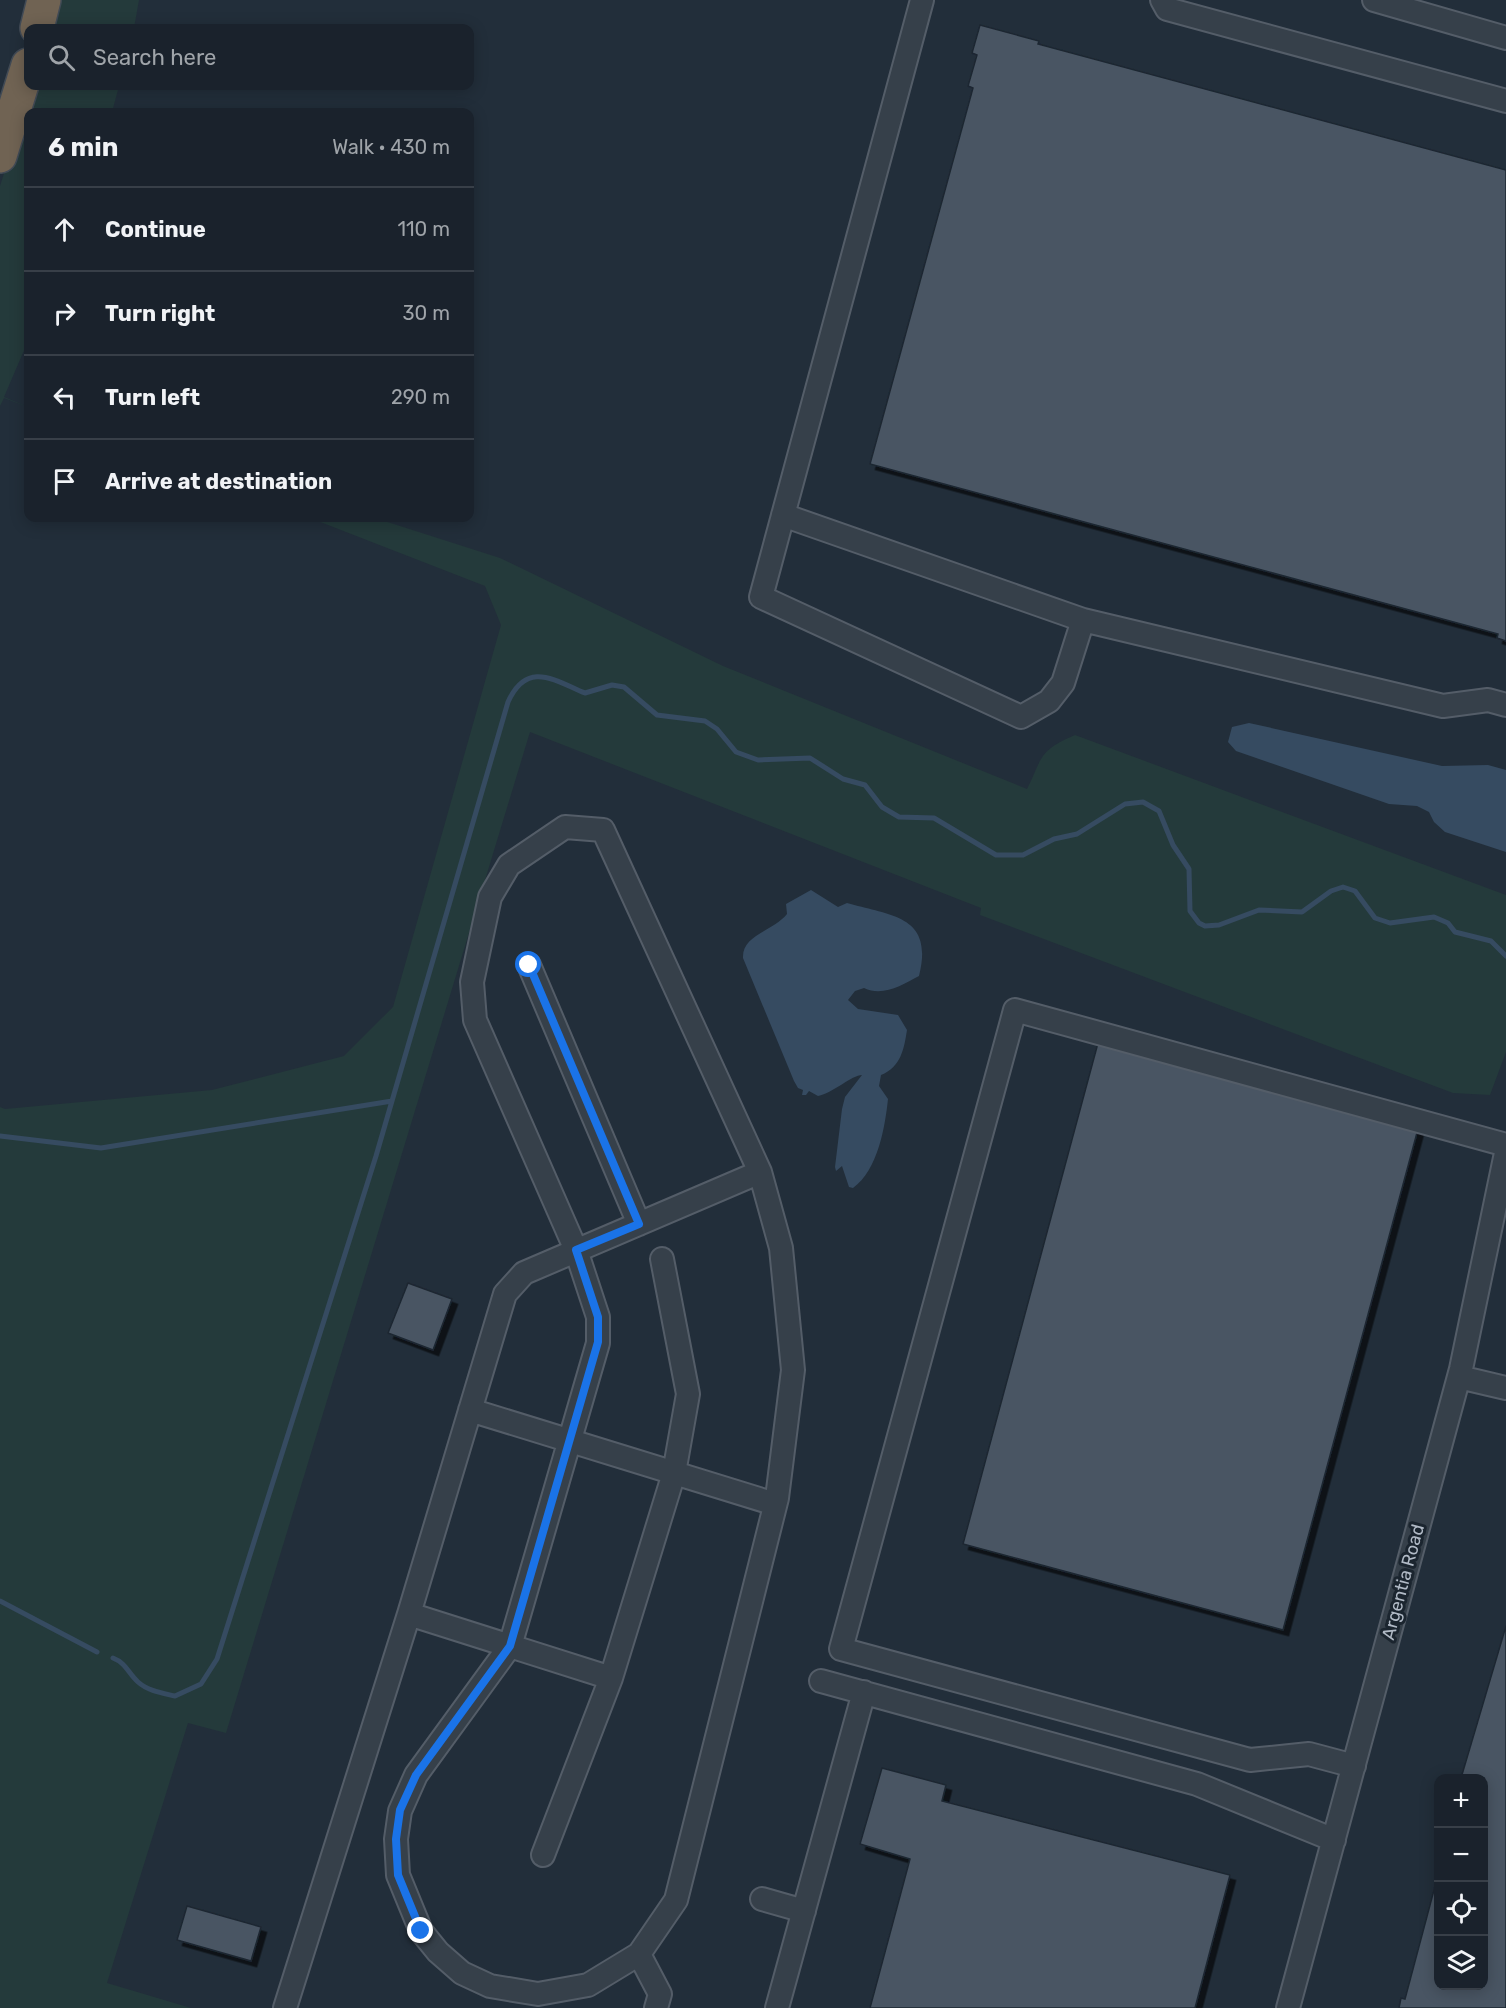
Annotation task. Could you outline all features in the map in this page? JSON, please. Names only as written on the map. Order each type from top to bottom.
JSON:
[{"type":"highway","points":[[38,24],[44,0]]},
{"type":"highway","points":[[0,156],[24,78]]},
{"type":"street","points":[[922,0],[761,597],[1021,717],[1050,701],[1063,683],[1083,620]]},
{"type":"street","points":[[1162,0],[1167,9],[1506,101]]},
{"type":"street","points":[[1374,0],[1435,9],[1506,38]]},
{"type":"street","points":[[783,515],[1083,620],[1443,706],[1488,700],[1506,705]]},
{"type":"street","points":[[564,826],[603,830],[760,1172],[781,1248],[793,1370],[776,1504],[676,1900],[639,1954],[588,1985],[538,1994],[490,1986],[462,1973],[438,1952],[421,1931],[398,1875],[396,1839],[400,1810],[416,1775],[510,1646],[598,1342],[598,1317],[576,1250],[475,1020],[471,982],[490,897],[509,864],[564,826]]},
{"type":"street","points":[[529,965],[639,1224]]},
{"type":"street","points":[[1354,1766],[1309,1754],[1250,1760],[841,1649],[1015,1010],[1506,1145]]},
{"type":"street","name":"Argentia Road","points":[[1288,2008],[1459,1377],[1506,1153]]},
{"type":"street","points":[[285,2008],[409,1614],[505,1294],[524,1273],[760,1172]]},
{"type":"street","points":[[543,1855],[611,1678],[674,1473],[688,1394],[662,1259]]},
{"type":"street","points":[[1459,1377],[1506,1388]]},
{"type":"street","points":[[470,1410],[776,1504]]},
{"type":"street","points":[[409,1614],[611,1678]]},
{"type":"street","points":[[821,1681],[1197,1784],[1334,1840]]},
{"type":"street","points":[[777,2008],[864,1692]]},
{"type":"street","points":[[762,1899],[804,1911]]},
{"type":"street","points":[[639,1954],[660,1994],[656,2008]]},
{"type":"green space","points":[[51,0],[139,0],[135,24],[47,24]]},
{"type":"green space","points":[[31,90],[118,90],[113,108],[25,108]]},
{"type":"green space","points":[[24,111],[24,350],[4,397],[24,406],[4,398],[0,406],[0,186]]},
{"type":"green space","points":[[320,522],[388,522],[500,558],[723,666],[1027,789],[1043,756],[1054,746],[1075,735],[1506,895],[1506,1052],[1490,1095],[1453,1093],[980,915],[981,908],[530,732],[226,1733],[188,1723],[107,1983],[191,2008],[0,2008],[0,1107],[5,1109],[212,1090],[344,1056],[393,1007],[501,625],[485,586]]},
{"type":"water","points":[[1249,723],[1442,766],[1488,765],[1506,770],[1506,852],[1445,832],[1434,822],[1429,812],[1417,806],[1389,804],[1236,751],[1228,742],[1232,727]]},
{"type":"water","points":[[811,890],[838,907],[847,903],[894,916],[915,930],[921,941],[922,956],[919,976],[885,991],[864,988],[855,991],[848,1000],[858,1009],[898,1015],[907,1030],[900,1057],[888,1072],[881,1075],[879,1086],[888,1099],[879,1147],[869,1170],[853,1188],[849,1187],[842,1166],[836,1171],[835,1167],[845,1097],[862,1075],[818,1096],[809,1091],[806,1095],[802,1095],[803,1090],[798,1088],[794,1081],[743,958],[747,944],[787,914],[786,904]]},
{"type":"building","points":[[980,25],[1039,41],[1038,44],[1506,170],[1506,641],[1497,638],[1498,634],[870,464],[973,88],[968,86],[977,55],[972,53]]},
{"type":"building","points":[[1098,1043],[1418,1129],[1283,1630],[963,1544]]},
{"type":"building","points":[[408,1283],[452,1299],[433,1350],[388,1333]]},
{"type":"building","points":[[1506,1626],[1506,2008],[1399,2008],[1401,1998],[1405,1999],[1434,1890],[1434,1990],[1488,1990],[1488,1774],[1462,1774]]},
{"type":"building","points":[[882,1768],[946,1785],[942,1801],[1230,1875],[1195,2008],[870,2008],[910,1859],[860,1844]]},
{"type":"building","points":[[187,1906],[261,1927],[251,1961],[177,1940]]},
{"type":"waterway","points":[[113,1658],[127,1668],[146,1688],[175,1696],[201,1684],[217,1659],[376,1156],[508,702],[515,689],[524,681],[533,677],[542,677],[585,693],[612,685],[624,687],[657,715],[705,721],[717,729],[736,752],[758,760],[810,758],[843,779],[865,785],[882,807],[899,817],[934,818],[996,855],[1023,855],[1054,839],[1077,834],[1125,804],[1143,802],[1159,811],[1173,845],[1189,869],[1190,911],[1199,923],[1205,926],[1219,925],[1259,910],[1302,912],[1331,891],[1343,887],[1355,891],[1375,918],[1390,923],[1434,917],[1448,923],[1455,932],[1491,941],[1506,956]]},
{"type":"waterway","points":[[0,1136],[101,1148],[392,1101]]},
{"type":"waterway","points":[[0,1601],[97,1652]]},
{"type":"route","points":[[421,1931],[398,1875],[396,1839],[400,1810],[416,1775],[510,1646],[598,1342],[598,1317],[576,1250],[639,1224],[529,965]]}]
